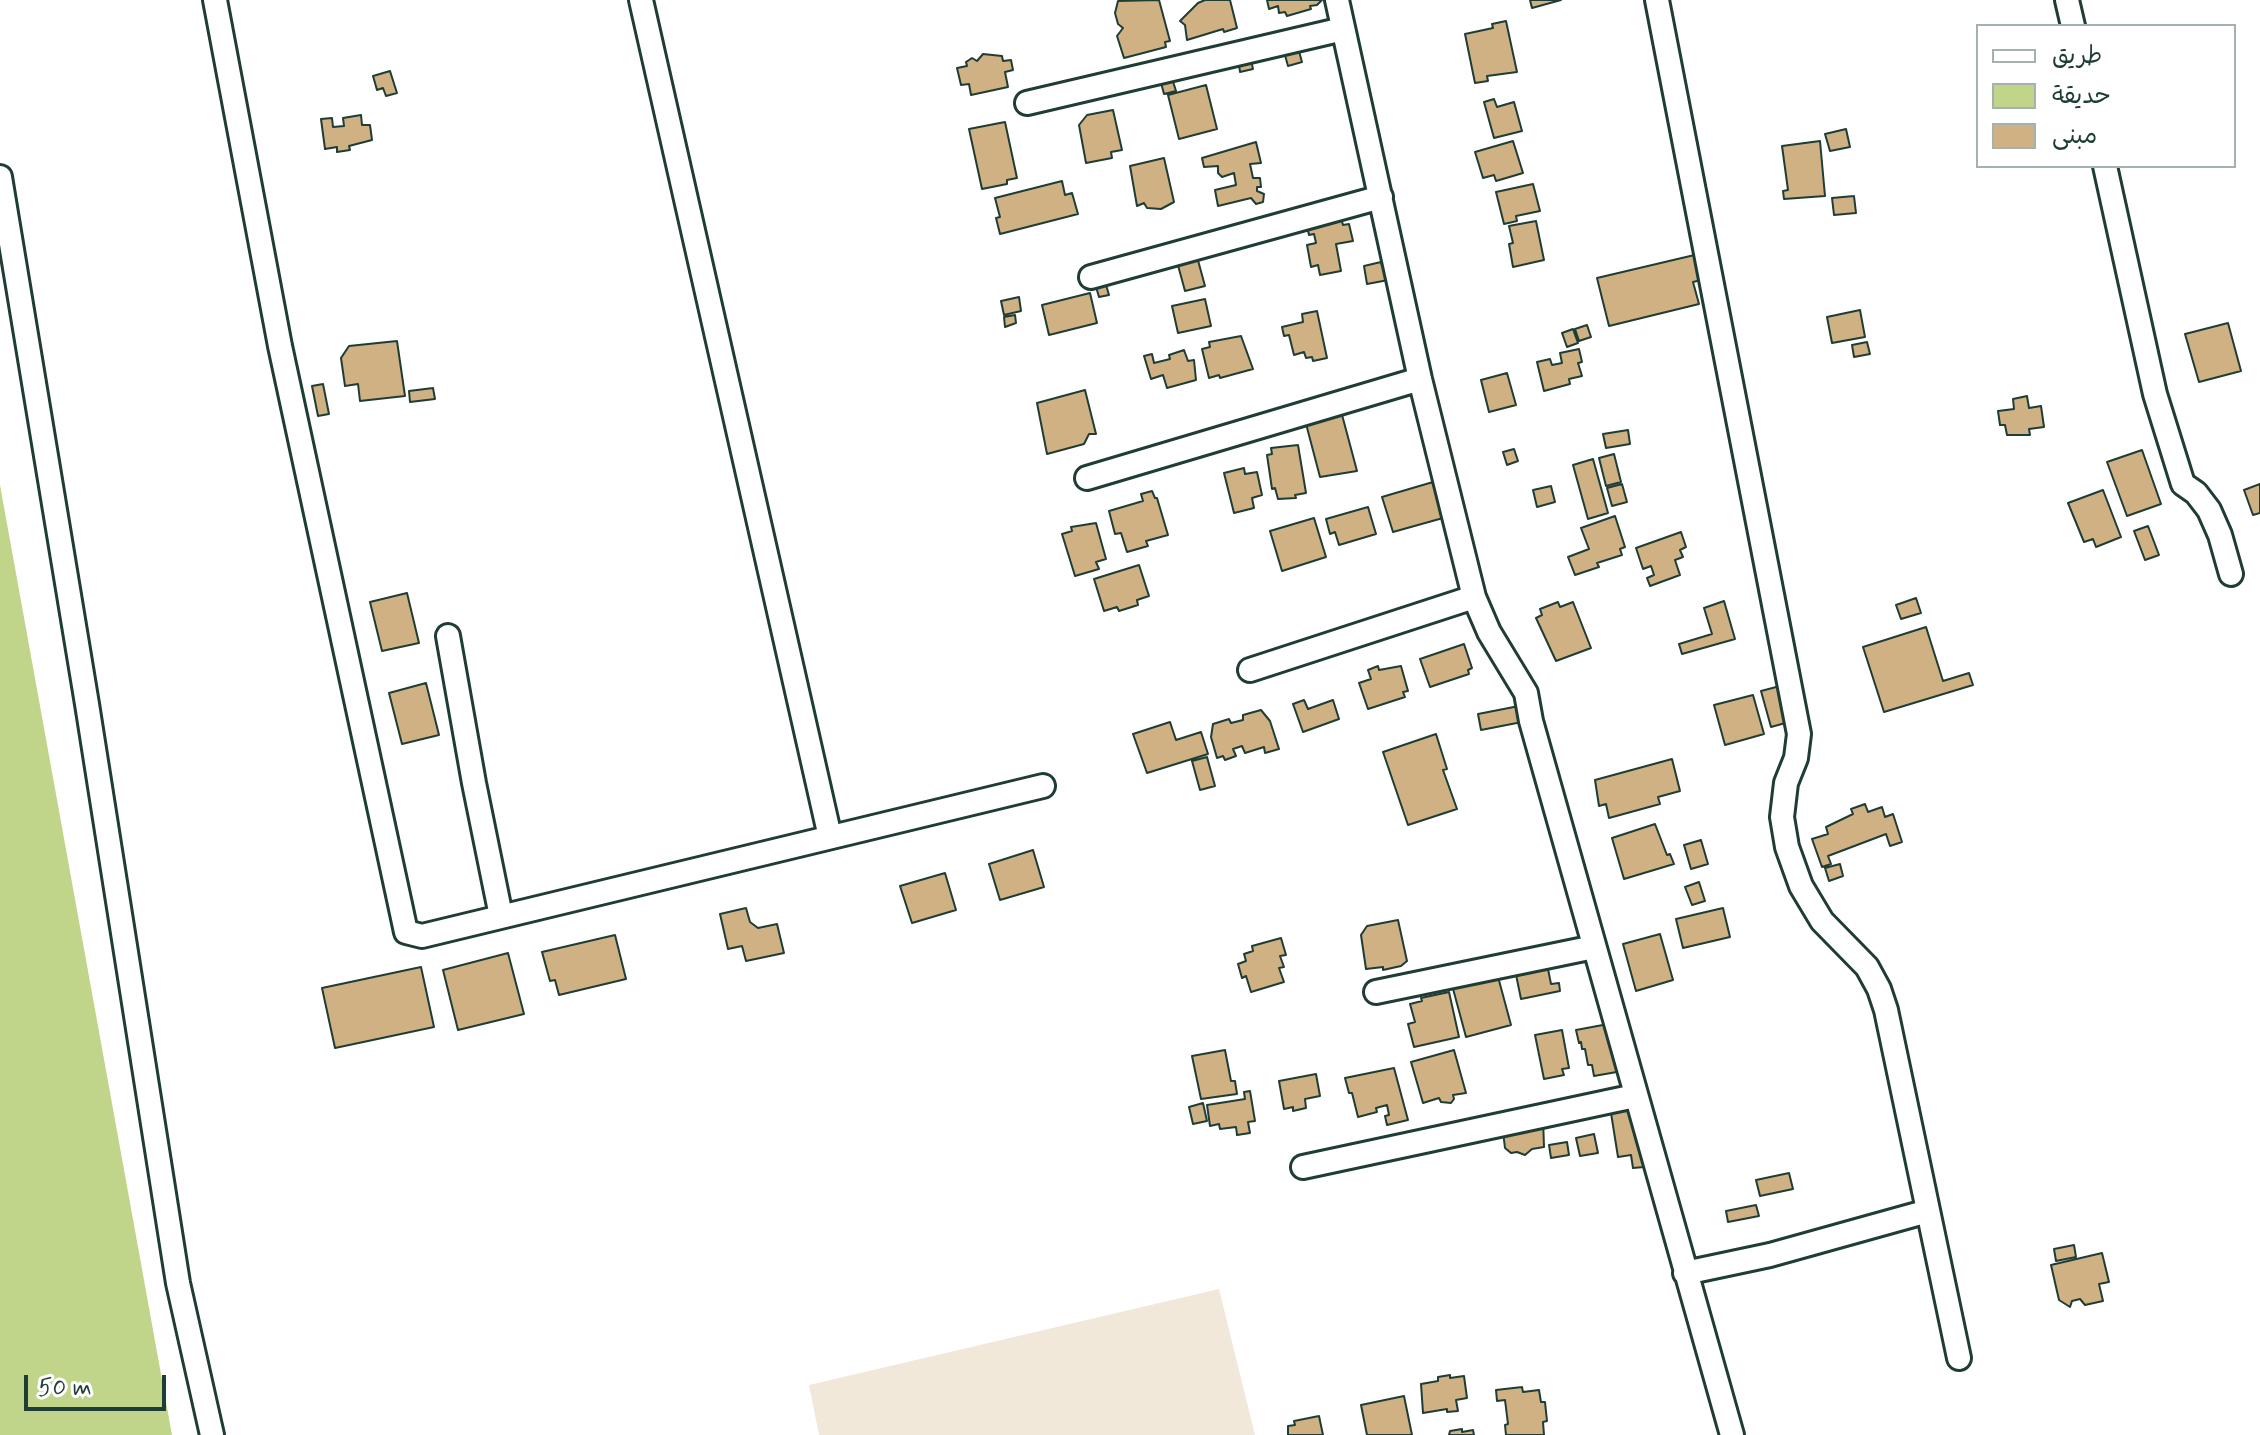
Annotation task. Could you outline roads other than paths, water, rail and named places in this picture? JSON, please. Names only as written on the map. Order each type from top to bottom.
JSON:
[{"type":"street","points":[[215,0],[280,346],[406,932],[422,936],[1043,786]]},
{"type":"street","points":[[641,0],[830,837]]},
{"type":"street","points":[[1337,0],[1420,379],[1474,597],[1489,632],[1526,693],[1531,721],[1635,1096],[1732,1435]]},
{"type":"street","points":[[1657,0],[1799,734],[1796,758],[1786,783],[1782,817],[1787,847],[1801,886],[1822,921],[1867,967],[1879,989],[1959,1358]]},
{"type":"street","points":[[2067,0],[2073,24]]},
{"type":"street","points":[[1027,103],[1343,29]]},
{"type":"street","points":[[2105,168],[2155,394],[2183,484],[2196,493],[2209,510],[2231,574]]},
{"type":"street","points":[[0,177],[178,1283],[212,1435]]},
{"type":"street","points":[[1091,277],[1381,197]]},
{"type":"street","points":[[1087,478],[1420,379]]},
{"type":"street","points":[[1250,670],[1474,597]]},
{"type":"street","points":[[448,636],[501,916]]},
{"type":"street","points":[[1376,992],[1594,947]]},
{"type":"street","points":[[1303,1167],[1635,1096]]},
{"type":"street","points":[[1685,1273],[1770,1255],[1928,1211]]}]
